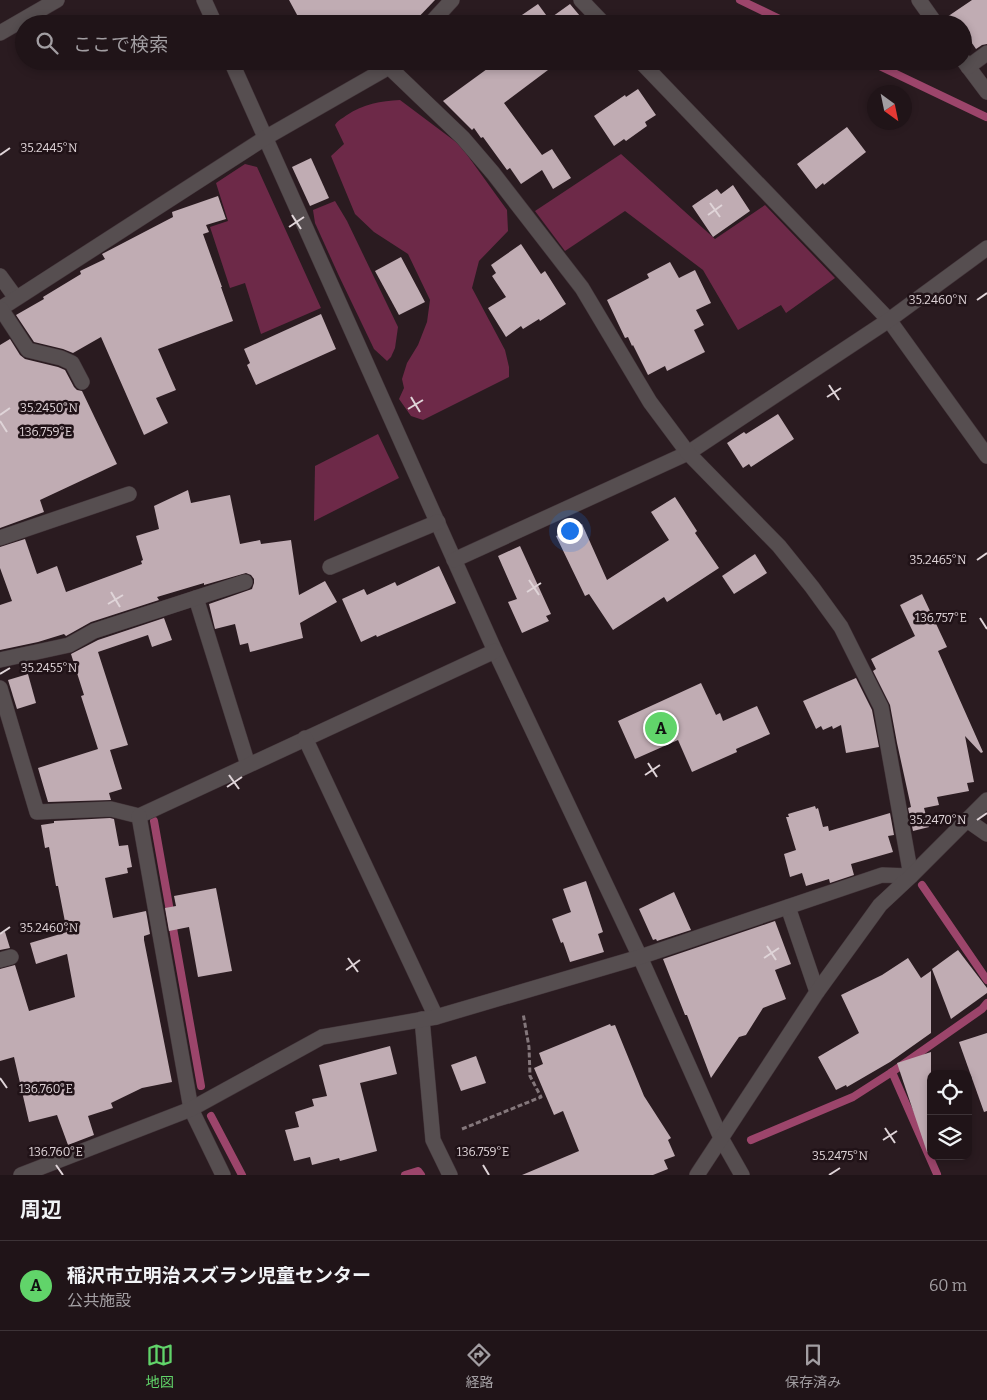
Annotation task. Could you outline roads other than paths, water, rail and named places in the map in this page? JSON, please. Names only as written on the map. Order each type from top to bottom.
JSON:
[{"type":"street","points":[[31,15],[57,0]]},
{"type":"street","points":[[204,0],[211,15]]},
{"type":"street","points":[[438,15],[452,0]]},
{"type":"street","points":[[581,0],[595,15]]},
{"type":"street","points":[[919,0],[930,15]]},
{"type":"street","points":[[0,33],[15,24]]},
{"type":"street","points":[[972,60],[987,53]]},
{"type":"street","points":[[235,70],[495,651],[640,957],[721,1138],[742,1175]]},
{"type":"street","points":[[82,382],[72,363],[61,358],[28,350],[0,309],[265,138],[382,70]]},
{"type":"street","points":[[398,70],[494,173],[582,288],[650,402],[688,453],[779,546],[812,587],[840,627],[881,707],[912,876]]},
{"type":"street","points":[[649,70],[889,320],[987,456]]},
{"type":"street","points":[[971,70],[987,92]]},
{"type":"street","points":[[454,560],[688,453],[889,320],[987,248]]},
{"type":"street","points":[[0,276],[16,298]]},
{"type":"street","points":[[0,538],[129,494]]},
{"type":"street","points":[[330,567],[438,522]]},
{"type":"street","points":[[0,660],[69,645],[94,632],[245,582]]},
{"type":"street","points":[[196,598],[248,765]]},
{"type":"street","points":[[0,688],[6,731],[36,812],[111,809],[139,816],[495,651]]},
{"type":"street","points":[[305,738],[429,1018],[433,1140],[450,1175]]},
{"type":"street","points":[[697,1175],[817,992],[880,905],[912,876],[987,800]]},
{"type":"street","points":[[139,816],[191,1109],[223,1175]]},
{"type":"street","points":[[967,820],[987,834]]},
{"type":"street","points":[[21,1175],[191,1109],[322,1037],[429,1018],[640,957],[882,876],[912,876]]},
{"type":"street","points":[[788,907],[817,992]]},
{"type":"waterway","points":[[740,0],[771,15]]},
{"type":"waterway","points":[[888,70],[986,117]]},
{"type":"waterway","points":[[154,821],[201,1086]]},
{"type":"waterway","points":[[922,885],[987,980]]},
{"type":"waterway","points":[[751,1140],[853,1097],[982,1009],[987,1003]]},
{"type":"waterway","points":[[892,1072],[937,1174]]},
{"type":"waterway","points":[[211,1116],[242,1175]]},
{"type":"waterway","points":[[405,1175],[418,1171],[421,1175]]},
{"type":"place","name":"稲沢市立明治スズラン児童センター","points":[[661,728]]}]
